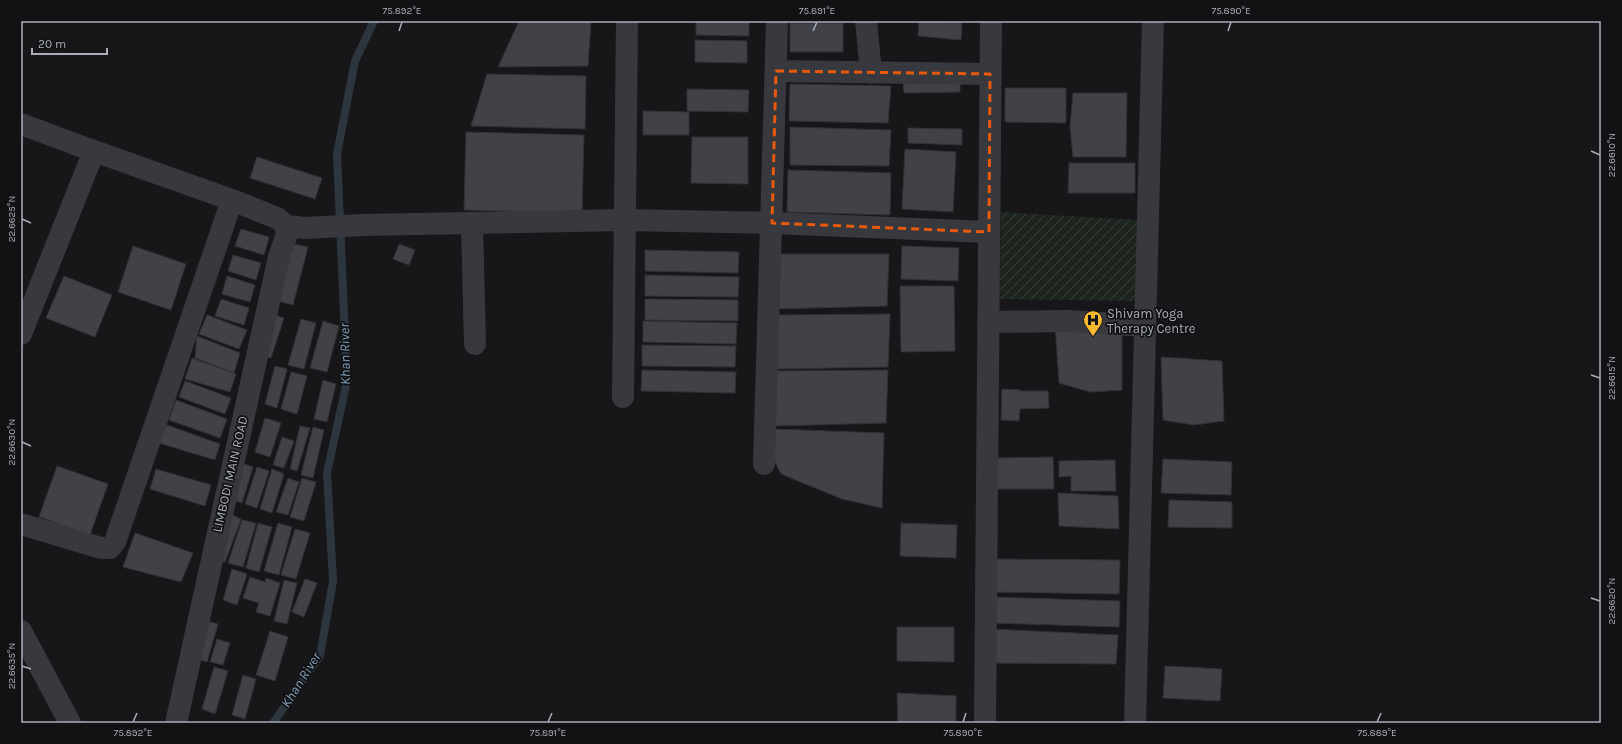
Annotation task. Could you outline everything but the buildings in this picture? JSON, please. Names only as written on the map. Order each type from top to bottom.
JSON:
[{"type":"street","points":[[623,397],[627,21]]},
{"type":"street","points":[[764,464],[778,21]]},
{"type":"street","points":[[866,21],[871,73]]},
{"type":"street","points":[[985,723],[991,21]]},
{"type":"street","points":[[1135,723],[1153,21]]},
{"type":"street","points":[[776,71],[990,74]]},
{"type":"street","points":[[21,124],[232,200],[277,218],[287,226],[304,228],[363,225],[626,220],[772,223],[989,232]]},
{"type":"street","points":[[21,334],[94,151]]},
{"type":"street","points":[[21,524],[101,548],[110,548],[115,542],[232,200]]},
{"type":"street","points":[[472,223],[475,344]]},
{"type":"street","name":"LIMBODI MAIN ROAD","points":[[176,723],[279,257],[286,237],[287,226]]},
{"type":"street","points":[[988,322],[1068,321],[1146,326]]},
{"type":"street","points":[[21,631],[70,723]]},
{"type":"highlighted area","points":[[776,71],[990,74],[989,232],[772,223]]},
{"type":"shaded area","points":[[1001,212],[1138,220],[1136,301],[1000,299]]},
{"type":"waterway","name":"Khan River","points":[[273,723],[320,656],[333,581],[327,473],[347,381],[337,154],[355,61],[374,21]]},
{"type":"place","name":"Shivam Yoga Therapy Centre","points":[[1093,337]]}]
